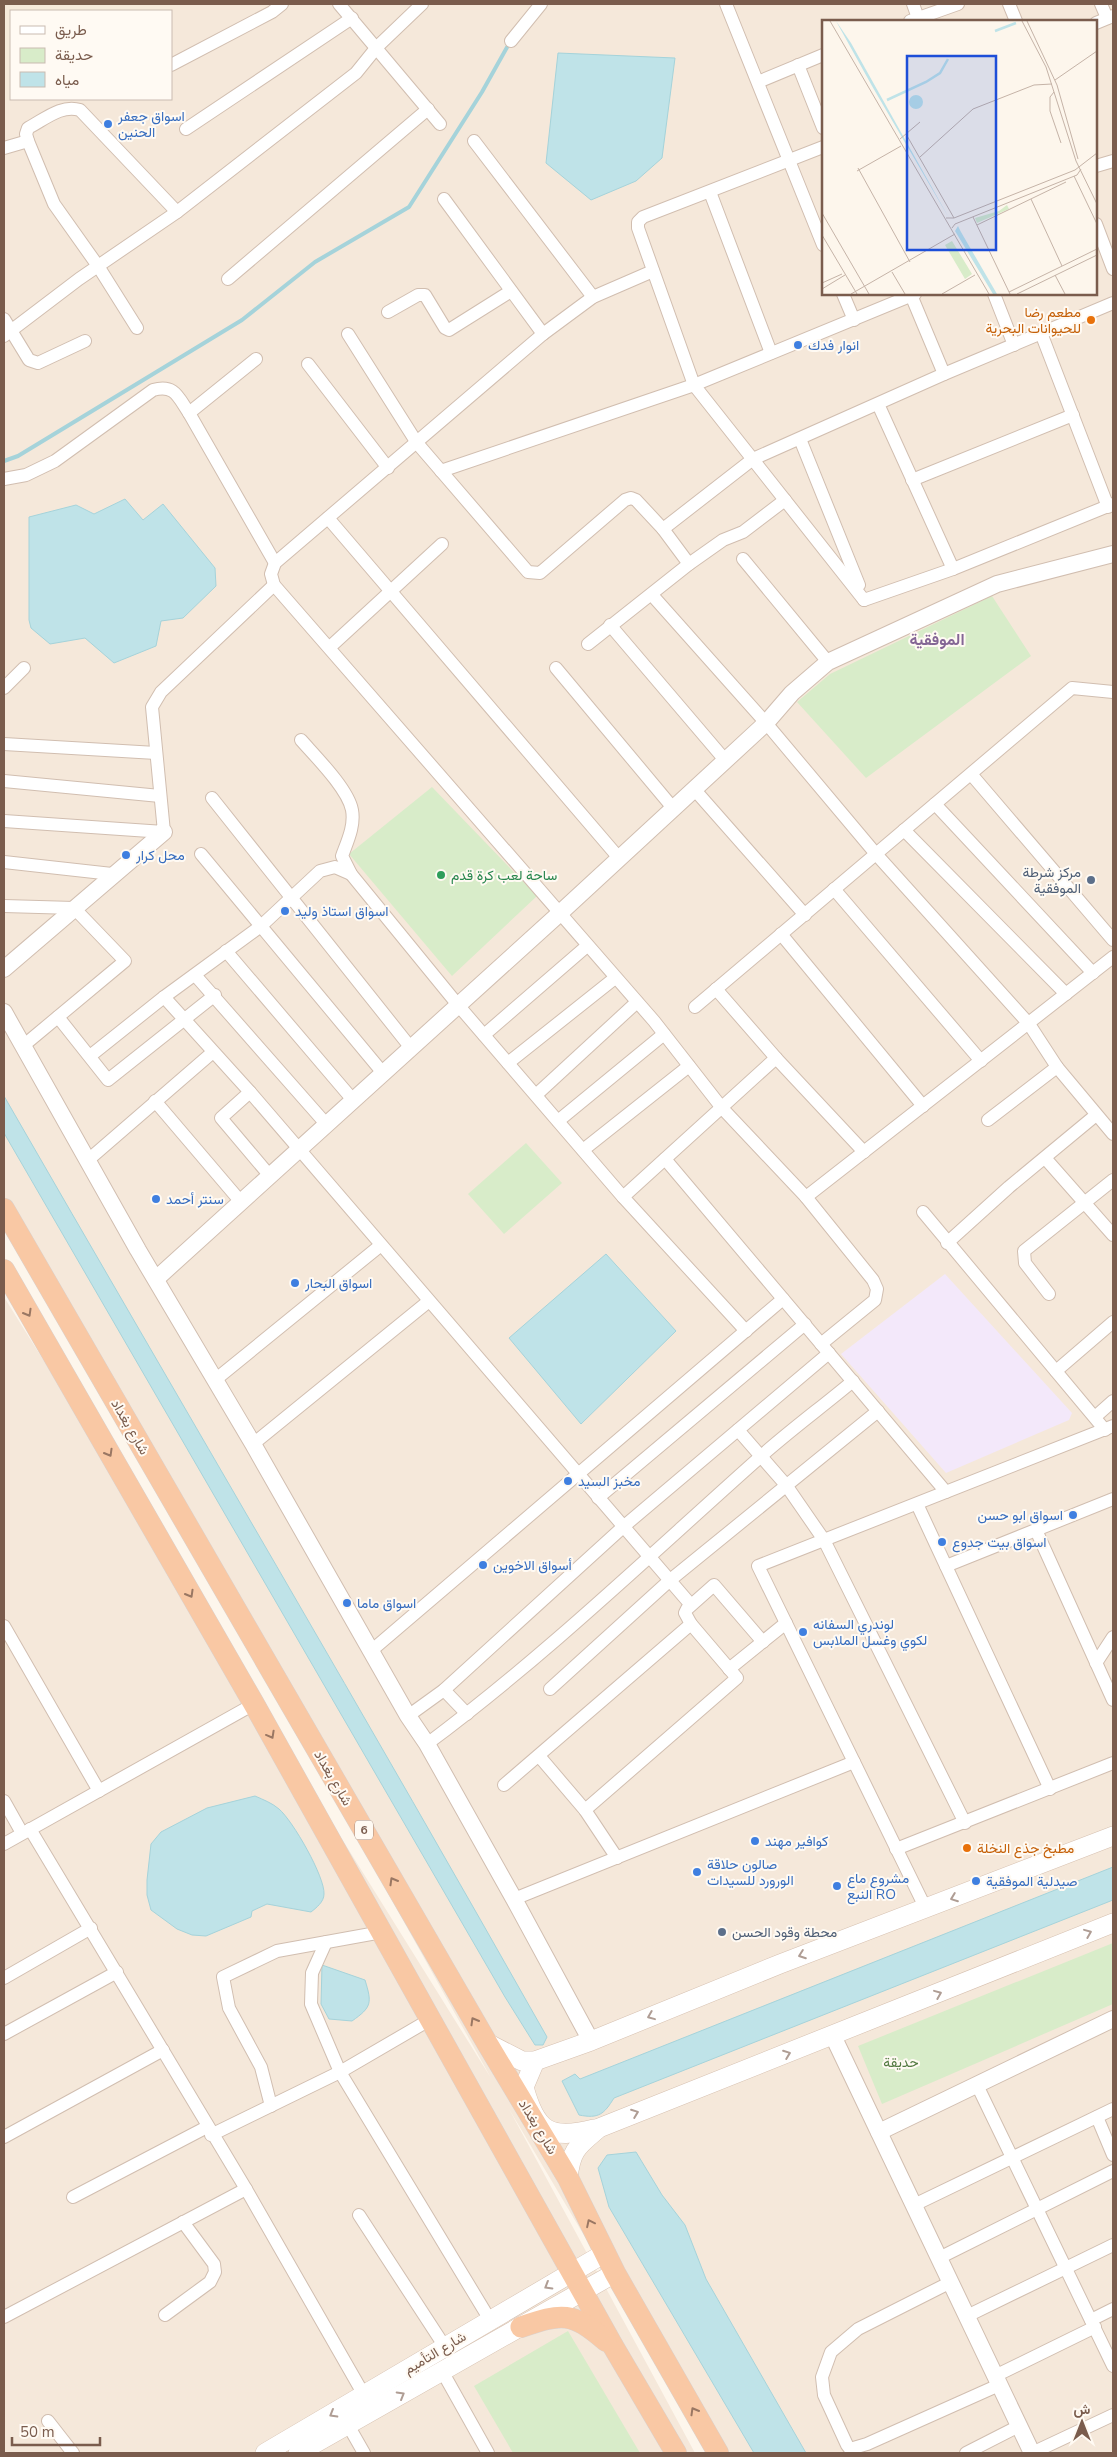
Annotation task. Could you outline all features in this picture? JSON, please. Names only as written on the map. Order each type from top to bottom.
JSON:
[{"type":"highway","name":"شارع بغداد","points":[[4,1209],[487,2043],[568,2178],[615,2273],[718,2453]]},
{"type":"highway","points":[[4,1270],[254,1704],[613,2346],[676,2453]]},
{"type":"highway","points":[[520,2327],[550,2317],[566,2316],[580,2321],[613,2346]]},
{"type":"main road","points":[[487,2043],[522,2060],[535,2061],[591,2041],[780,1964],[1113,1836]]},
{"type":"main road","points":[[535,2061],[524,2086],[537,2118],[548,2130],[555,2134],[571,2135],[599,2128],[1113,1923]]},
{"type":"main road","points":[[568,2178],[570,2158],[576,2148],[599,2128]]},
{"type":"main road","name":"شارع التأميم","points":[[265,2453],[572,2271],[606,2253]]},
{"type":"main road","name":"شارع التأميم","points":[[298,2453],[615,2273]]},
{"type":"street","points":[[172,65],[264,17],[282,4]]},
{"type":"street","points":[[339,4],[440,124]]},
{"type":"street","points":[[8,333],[98,266],[177,212],[356,73],[377,47],[422,4]]},
{"type":"street","points":[[511,41],[541,4]]},
{"type":"street","points":[[726,4],[822,240]]},
{"type":"street","points":[[913,4],[914,20],[958,4]]},
{"type":"street","points":[[1009,4],[1016,20]]},
{"type":"street","points":[[1101,4],[1105,19]]},
{"type":"street","points":[[186,129],[352,18]]},
{"type":"street","points":[[758,82],[822,55]]},
{"type":"street","points":[[798,65],[822,125]]},
{"type":"street","points":[[137,328],[98,266],[54,204],[28,141],[26,134],[28,128],[62,110],[69,108],[80,110],[177,212]]},
{"type":"street","points":[[228,279],[428,109]]},
{"type":"street","points":[[4,148],[28,141]]},
{"type":"street","points":[[474,141],[593,297]]},
{"type":"street","points":[[822,147],[642,217],[638,222],[653,271],[694,385],[864,600]]},
{"type":"street","points":[[1097,166],[1113,161]]},
{"type":"street","points":[[710,192],[771,352]]},
{"type":"street","points":[[444,199],[543,334]]},
{"type":"street","points":[[1097,227],[1113,269]]},
{"type":"street","points":[[408,1716],[444,1690],[623,1527],[738,1430],[825,1349],[874,1300],[877,1289],[873,1280],[806,1197],[722,1108],[637,1002],[330,647],[274,585],[271,574],[275,563],[543,334],[593,297],[653,271]]},
{"type":"street","points":[[388,312],[418,295],[424,295],[445,328],[449,330],[511,291]]},
{"type":"street","points":[[843,295],[854,320]]},
{"type":"street","points":[[441,470],[694,385],[913,295],[944,374]]},
{"type":"street","points":[[994,295],[1014,345]]},
{"type":"street","points":[[663,529],[752,459],[944,374],[1113,303]]},
{"type":"street","points":[[4,319],[8,333],[29,360],[38,363],[85,341]]},
{"type":"street","points":[[864,600],[953,569],[1110,506],[1072,415],[1042,333]]},
{"type":"street","points":[[348,334],[417,443],[528,572],[540,572],[625,500],[630,498],[636,500],[663,529],[689,564]]},
{"type":"street","points":[[189,413],[256,360]]},
{"type":"street","points":[[308,364],[388,468]]},
{"type":"street","points":[[4,479],[26,475],[55,461],[153,390],[164,387],[173,390],[189,413],[275,563]]},
{"type":"street","points":[[878,404],[953,569]]},
{"type":"street","points":[[912,480],[1072,415]]},
{"type":"street","points":[[800,439],[864,600]]},
{"type":"street","points":[[588,644],[689,564],[723,540],[743,532],[785,500]]},
{"type":"street","points":[[328,518],[619,858]]},
{"type":"street","points":[[330,647],[442,544]]},
{"type":"street","points":[[156,1279],[560,913],[766,723],[792,693],[828,662],[997,584],[1113,554]]},
{"type":"street","points":[[743,559],[828,662]]},
{"type":"street","points":[[164,832],[152,706],[161,692],[274,585]]},
{"type":"street","points":[[652,595],[766,723],[876,854],[1029,1024],[1057,1067],[1113,1134]]},
{"type":"street","points":[[610,625],[725,760]]},
{"type":"street","points":[[4,688],[24,668]]},
{"type":"street","points":[[556,668],[673,808]]},
{"type":"street","points":[[696,1007],[1072,688],[1113,692]]},
{"type":"street","points":[[302,740],[336,781],[352,810],[351,831],[342,856],[351,874],[458,1005],[623,1197],[746,1331]]},
{"type":"street","points":[[4,744],[156,753]]},
{"type":"street","points":[[971,774],[1113,940]]},
{"type":"street","points":[[4,781],[160,796]]},
{"type":"street","points":[[694,789],[805,914]]},
{"type":"street","points":[[212,798],[411,1048]]},
{"type":"street","points":[[935,804],[1093,973]]},
{"type":"street","points":[[4,821],[164,832]]},
{"type":"street","points":[[904,830],[1066,994]]},
{"type":"street","points":[[4,969],[112,874],[164,832]]},
{"type":"street","points":[[201,854],[383,1073]]},
{"type":"street","points":[[4,862],[112,874]]},
{"type":"street","points":[[90,1056],[164,997],[261,926],[320,871],[335,868],[351,874]]},
{"type":"street","points":[[834,890],[981,1061]]},
{"type":"street","points":[[4,906],[74,908],[124,961],[23,1046]]},
{"type":"street","points":[[781,934],[923,1106]]},
{"type":"street","points":[[484,1035],[587,946]]},
{"type":"street","points":[[226,951],[353,1100]]},
{"type":"street","points":[[806,1197],[1113,957]]},
{"type":"street","points":[[195,975],[327,1125]]},
{"type":"street","points":[[508,1063],[615,978]]},
{"type":"street","points":[[716,989],[776,1058],[864,1152]]},
{"type":"street","points":[[58,1017],[108,1080],[214,995]]},
{"type":"street","points":[[164,997],[250,1092],[649,1559],[691,1605]]},
{"type":"street","points":[[536,1095],[637,1002]]},
{"type":"street","points":[[4,1012],[87,1160],[253,1444],[408,1716],[427,1744],[591,2041]]},
{"type":"street","points":[[558,1121],[664,1034]]},
{"type":"street","points":[[87,1160],[213,1052]]},
{"type":"street","points":[[623,1197],[776,1058]]},
{"type":"street","points":[[583,1150],[689,1066]]},
{"type":"street","points":[[988,1120],[1057,1067]]},
{"type":"street","points":[[250,1092],[221,1118],[270,1176]]},
{"type":"street","points":[[155,1101],[241,1202]]},
{"type":"street","points":[[947,1243],[1096,1115]]},
{"type":"street","points":[[1045,1158],[1113,1235]]},
{"type":"street","points":[[664,1159],[946,1492]]},
{"type":"street","points":[[1049,1294],[1025,1262],[1024,1251],[1113,1180]]},
{"type":"street","points":[[923,1212],[1094,1417],[1109,1428]]},
{"type":"street","points":[[215,1380],[381,1245]]},
{"type":"street","points":[[371,1651],[783,1299]]},
{"type":"street","points":[[253,1444],[429,1300]]},
{"type":"street","points":[[1056,1370],[1113,1322]]},
{"type":"street","points":[[598,1498],[805,1324]]},
{"type":"street","points":[[427,1744],[467,1714],[649,1559],[760,1457],[853,1382]]},
{"type":"street","points":[[1094,1417],[1113,1400]]},
{"type":"street","points":[[550,1689],[669,1581],[878,1411]]},
{"type":"street","points":[[926,1909],[758,1566],[1109,1428]]},
{"type":"street","points":[[738,1430],[786,1485],[824,1540],[965,1823]]},
{"type":"street","points":[[946,1566],[1113,1499]]},
{"type":"street","points":[[917,1504],[1050,1789]]},
{"type":"street","points":[[1036,1530],[1113,1700]]},
{"type":"street","points":[[585,1810],[737,1678],[691,1624],[685,1613],[691,1605],[714,1585],[763,1642]]},
{"type":"street","points":[[730,1669],[786,1623]]},
{"type":"street","points":[[504,1785],[691,1624]]},
{"type":"street","points":[[4,1626],[99,1791]]},
{"type":"street","points":[[1096,1663],[1113,1637]]},
{"type":"street","points":[[444,1690],[467,1714]]},
{"type":"street","points":[[4,1844],[254,1704]]},
{"type":"street","points":[[539,1756],[585,1810],[617,1858]]},
{"type":"street","points":[[514,1899],[854,1762]]},
{"type":"street","points":[[896,1849],[1113,1763]]},
{"type":"street","points":[[4,1801],[91,1928],[209,2131],[246,2189],[364,2395]]},
{"type":"street","points":[[4,1978],[91,1928]]},
{"type":"street","points":[[271,2106],[261,2067],[229,2008],[223,1977],[277,1951],[382,1932]]},
{"type":"street","points":[[326,1942],[312,1973],[311,2004],[340,2072],[490,2320]]},
{"type":"street","points":[[4,2034],[116,1972]]},
{"type":"street","points":[[73,2197],[209,2131],[271,2106],[340,2072],[431,2019]]},
{"type":"street","points":[[879,2132],[1113,2019]]},
{"type":"street","points":[[833,2036],[1032,2453],[1113,2415]]},
{"type":"street","points":[[4,2138],[163,2050]]},
{"type":"street","points":[[977,2085],[1113,2366]]},
{"type":"street","points":[[914,2205],[1113,2109]]},
{"type":"street","points":[[1097,2117],[1113,2155]]},
{"type":"street","points":[[939,2258],[1113,2172]]},
{"type":"street","points":[[4,2317],[246,2189]]},
{"type":"street","points":[[359,2215],[445,2347]]},
{"type":"street","points":[[165,2315],[210,2282],[215,2272],[214,2264],[183,2222]]},
{"type":"street","points":[[967,2316],[1113,2245]]},
{"type":"street","points":[[950,2282],[858,2330],[831,2352],[822,2378],[824,2395],[850,2449],[867,2444],[997,2381],[1093,2324],[1113,2309]]},
{"type":"street","points":[[442,2371],[488,2453]]},
{"type":"street","points":[[48,2421],[74,2453]]},
{"type":"street","points":[[348,2425],[364,2453]]},
{"type":"street","points":[[966,2453],[1019,2426]]},
{"type":"shaded area","points":[[4,4],[1113,4],[1113,2453],[713,2453],[509,2109],[695,2453],[4,2453],[4,1297],[491,2078],[4,1205]]},
{"type":"shaded area","points":[[945,1274],[1072,1413],[1069,1420],[946,1473],[841,1354]]},
{"type":"green space","points":[[992,596],[1031,656],[866,778],[797,702],[830,674]]},
{"type":"green space","name":"ساحة لعب كرة قدم","points":[[432,787],[537,896],[452,976],[349,854]]},
{"type":"green space","points":[[526,1143],[562,1183],[504,1234],[468,1194]]},
{"type":"green space","name":"حديقة","points":[[1113,1943],[1113,2004],[882,2104],[858,2046]]},
{"type":"green space","points":[[568,2331],[640,2453],[513,2453],[474,2386]]},
{"type":"water","points":[[558,53],[675,58],[662,158],[636,181],[591,200],[546,163]]},
{"type":"water","points":[[125,499],[143,520],[163,504],[215,568],[216,586],[183,618],[161,621],[156,646],[114,663],[85,638],[50,644],[31,628],[29,620],[29,517],[76,505],[94,514]]},
{"type":"water","points":[[4,1096],[480,1919],[547,2037],[543,2045],[535,2045],[505,1997],[4,1133]]},
{"type":"water","points":[[606,1254],[676,1331],[581,1424],[509,1338]]},
{"type":"water","points":[[255,1796],[279,1809],[300,1837],[314,1863],[323,1886],[324,1897],[319,1905],[311,1912],[267,1904],[252,1911],[251,1917],[206,1936],[192,1935],[177,1929],[151,1910],[147,1895],[147,1880],[151,1844],[161,1832],[207,1808]]},
{"type":"water","points":[[1113,1867],[1113,1900],[614,2098],[604,2111],[596,2116],[579,2115],[562,2081],[575,2074],[580,2079]]},
{"type":"water","points":[[322,1965],[365,1980],[369,1994],[369,2004],[352,2021],[329,2019],[321,2004]]},
{"type":"water","points":[[636,2152],[662,2195],[685,2225],[706,2279],[806,2453],[754,2453],[609,2207],[598,2168],[607,2155]]},
{"type":"waterway","points":[[4,461],[18,456],[242,320],[315,262],[409,207],[482,92],[510,42]]},
{"type":"place","name":"اسواق جعفر الحنين","points":[[108,124]]},
{"type":"place","name":"مطعم رضا للحيوانات البحرية","points":[[1091,320]]},
{"type":"place","name":"انوار فدك","points":[[798,345]]},
{"type":"place","name":"محل كرار","points":[[126,855]]},
{"type":"place","name":"ساحة لعب كرة قدم","points":[[441,875]]},
{"type":"place","name":"مركز شرطة الموفقية","points":[[1091,880]]},
{"type":"place","name":"اسواق استاذ وليد","points":[[285,911]]},
{"type":"place","name":"سنتر أحمد","points":[[156,1199]]},
{"type":"place","name":"اسواق البحار","points":[[295,1283]]},
{"type":"place","name":"مخبز السيد","points":[[568,1481]]},
{"type":"place","name":"اسواق ابو حسن","points":[[1073,1515]]},
{"type":"place","name":"اسواق بيت جدوع","points":[[942,1542]]},
{"type":"place","name":"أسواق الاخوين","points":[[483,1565]]},
{"type":"place","name":"اسواق ماما","points":[[347,1603]]},
{"type":"place","name":"لوندري السفانه لكوي وغسل الملابس","points":[[803,1632]]},
{"type":"place","name":"كوافير مهند","points":[[755,1841]]},
{"type":"place","name":"مطبخ جذع النخلة","points":[[967,1848]]},
{"type":"place","name":"صالون حلاقة الورورد للسيدات","points":[[697,1872]]},
{"type":"place","name":"صيدلية الموفقية","points":[[976,1881]]},
{"type":"place","name":"مشروع ماع النبع RO","points":[[837,1886]]},
{"type":"place","name":"محطة وقود الحسن","points":[[722,1932]]},
{"type":"district","name":"الموفقية","points":[[937,640]]}]
